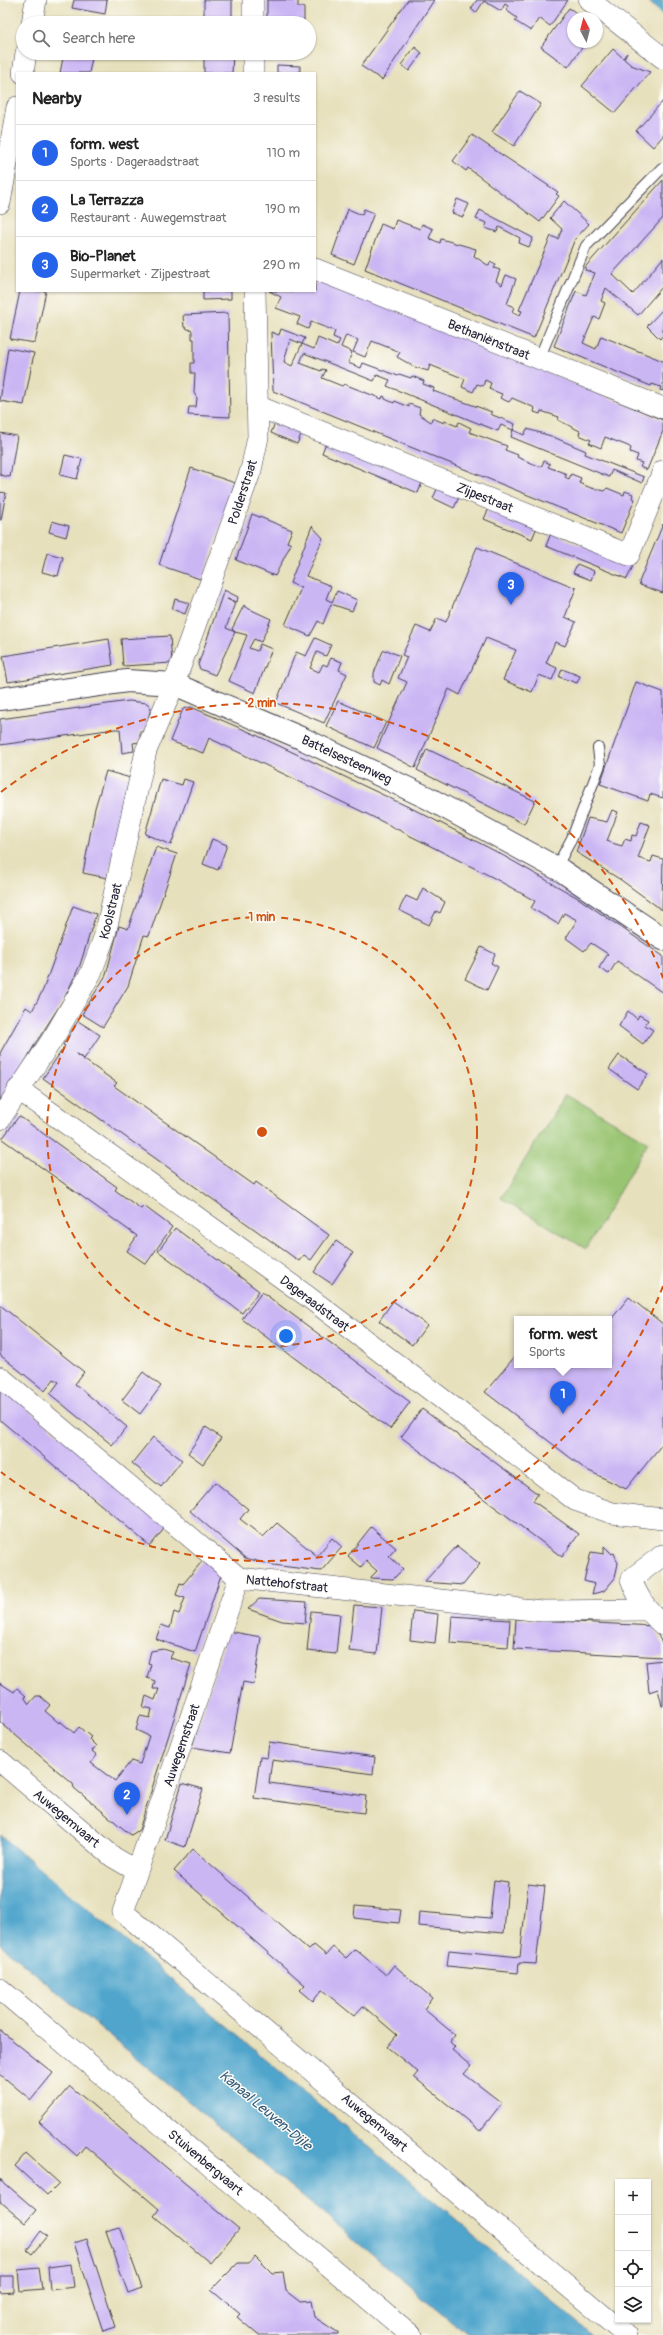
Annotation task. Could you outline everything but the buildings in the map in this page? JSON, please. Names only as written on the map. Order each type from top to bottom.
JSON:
[{"type":"main road","name":"Battelsesteenweg","points":[[0,699],[127,681],[174,684],[301,738],[428,798],[556,868],[663,939]]},
{"type":"street","points":[[33,16],[36,0]]},
{"type":"street","points":[[253,0],[253,16]]},
{"type":"street","points":[[589,0],[663,58]]},
{"type":"street","points":[[23,72],[25,60]]},
{"type":"street","points":[[253,60],[253,72]]},
{"type":"street","points":[[0,203],[12,164],[16,118]]},
{"type":"street","name":"Bethaniënstraat","points":[[316,269],[663,408]]},
{"type":"street","name":"Polderstraat","points":[[174,684],[252,470],[258,437],[255,292]]},
{"type":"street","name":"Zijpestraat","points":[[257,406],[629,555],[663,471]]},
{"type":"street","name":"Koolstraat","points":[[0,1119],[54,1035],[91,973],[105,935],[146,751],[174,684]]},
{"type":"street","name":"Dageraadstraat","points":[[18,1089],[307,1296],[575,1500],[612,1513],[663,1519]]},
{"type":"street","name":"Nattehofstraat","points":[[0,1377],[239,1578],[542,1611],[647,1610]]},
{"type":"street","points":[[663,1554],[631,1579],[637,1595],[647,1610],[663,1625]]},
{"type":"street","name":"Auwegemstraat","points":[[122,1912],[239,1578]]},
{"type":"street","name":"Auwegemvaart","points":[[0,1761],[113,1857],[137,1871]]},
{"type":"street","name":"Auwegemvaart","points":[[122,1912],[626,2335]]},
{"type":"street","name":"Stuivenbergvaart","points":[[0,1989],[411,2335]]},
{"type":"lane","points":[[539,359],[586,246],[662,168]]},
{"type":"lane","points":[[556,868],[572,838],[600,765],[598,748]]},
{"type":"green space","points":[[566,1094],[648,1142],[586,1249],[501,1198]]},
{"type":"water","points":[[647,0],[663,0],[663,15]]},
{"type":"water","name":"Kanaal Leuven-Dijle","points":[[0,1835],[592,2335],[468,2335],[0,1944]]},
{"type":"pier","points":[[33,1861],[85,1905],[84,1906],[32,1862]]},
{"type":"place","name":"Bio-Planet","points":[[511,605]]},
{"type":"place","name":"form. west","points":[[563,1414]]},
{"type":"place","name":"La Terrazza","points":[[127,1815]]}]
